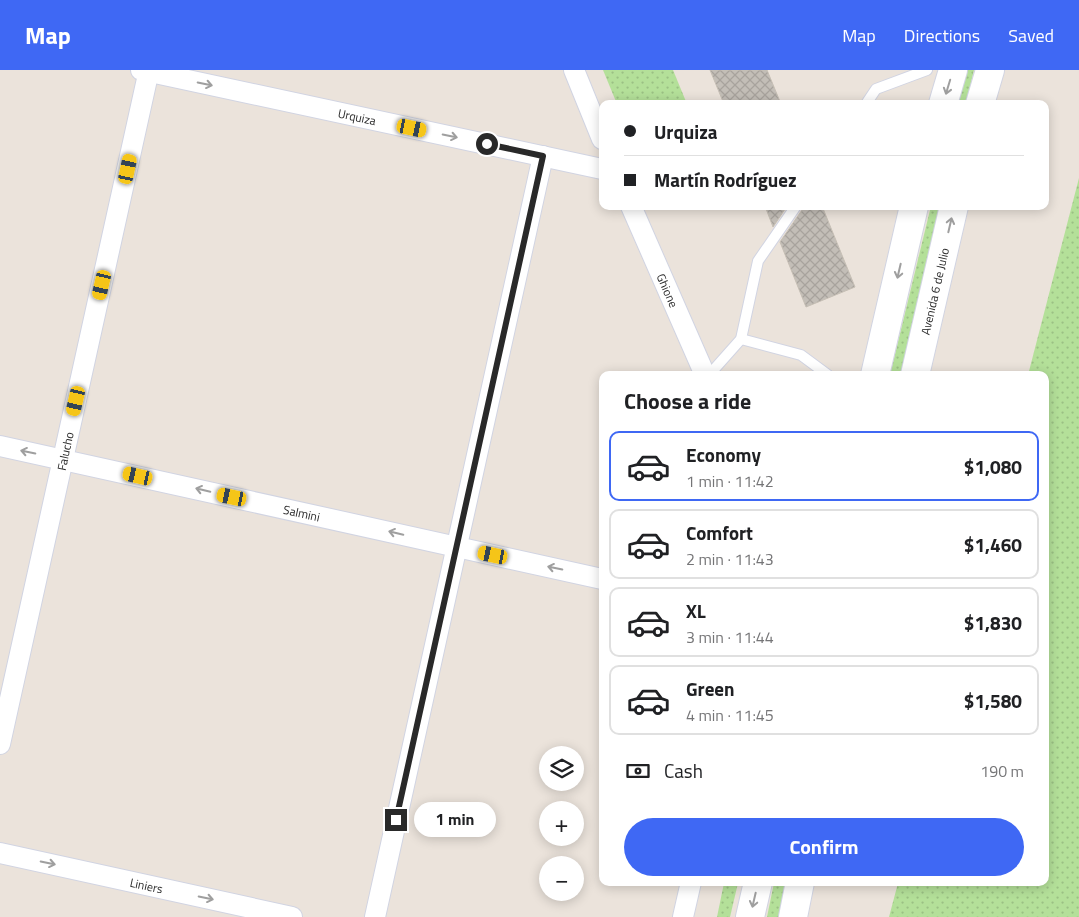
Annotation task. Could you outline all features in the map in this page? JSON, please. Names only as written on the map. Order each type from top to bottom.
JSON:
[{"type":"main road","points":[[944,100],[953,70]]},
{"type":"main road","points":[[981,100],[990,70]]},
{"type":"main road","points":[[876,371],[913,210]]},
{"type":"main road","name":"Avenida 6 de Julio","points":[[916,371],[953,210]]},
{"type":"main road","points":[[750,917],[757,886]]},
{"type":"main road","points":[[793,917],[799,886]]},
{"type":"street","points":[[574,70],[599,131]]},
{"type":"street","name":"Urquiza","points":[[146,71],[599,168]]},
{"type":"street","name":"Falucho","points":[[0,744],[146,71]]},
{"type":"street","points":[[375,917],[543,156]]},
{"type":"street","name":"Ghione","points":[[633,210],[702,371]]},
{"type":"street","name":"Salmini","points":[[0,446],[599,578]]},
{"type":"street","name":"Liniers","points":[[0,853],[292,917]]},
{"type":"street","points":[[684,917],[690,886]]},
{"type":"lane","points":[[869,100],[876,90],[927,70]]},
{"type":"lane","points":[[712,371],[740,339],[758,262],[793,210]]},
{"type":"lane","points":[[740,339],[802,355],[823,371]]},
{"type":"green space","points":[[603,70],[673,70],[685,100],[615,100]]},
{"type":"green space","points":[[964,70],[974,70],[967,100],[957,100]]},
{"type":"green space","points":[[1079,178],[1079,917],[889,917],[897,886],[1049,886],[1049,371],[1029,371]]},
{"type":"green space","points":[[930,210],[941,210],[903,371],[891,371]]},
{"type":"green space","points":[[723,886],[737,886],[730,917],[717,917]]},
{"type":"green space","points":[[773,886],[787,886],[780,917],[767,917]]},
{"type":"building","points":[[710,70],[767,70],[779,100],[722,100]]},
{"type":"building","points":[[767,210],[784,210],[773,227]]},
{"type":"building","points":[[802,210],[824,210],[855,287],[806,307],[780,242]]},
{"type":"route","points":[[396,820],[543,156],[487,144]]}]
